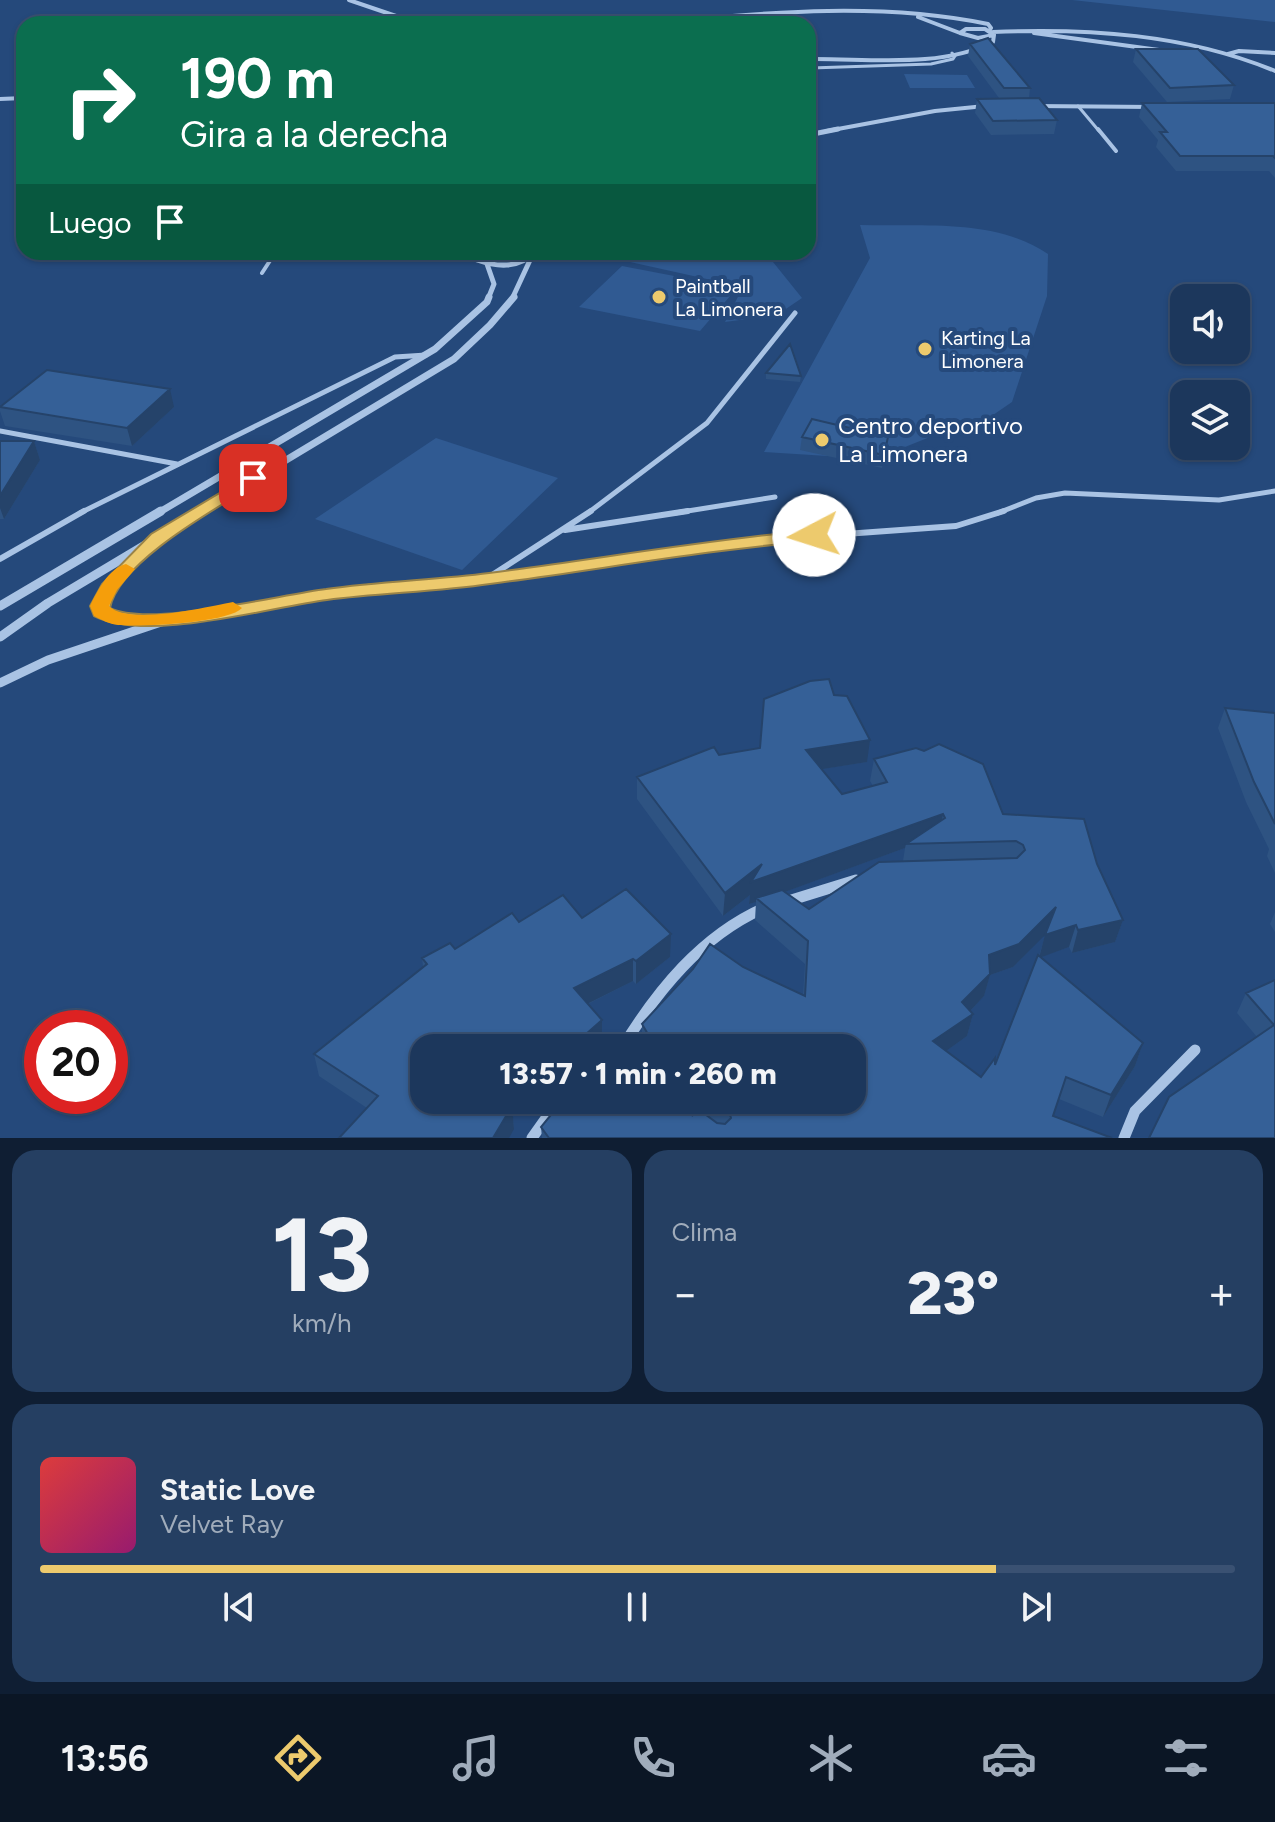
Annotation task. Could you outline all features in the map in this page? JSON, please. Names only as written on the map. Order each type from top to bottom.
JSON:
[{"type":"street","points":[[349,0],[396,16]]},
{"type":"street","points":[[731,16],[815,9],[863,9],[966,18],[988,24],[992,33],[993,42],[988,46],[954,53],[816,59]]},
{"type":"street","points":[[914,15],[967,37],[1027,31],[1075,32],[1179,43],[1247,59],[1275,71]]},
{"type":"street","points":[[960,33],[970,29],[992,33]]},
{"type":"street","points":[[1027,31],[1061,39],[1165,50]]},
{"type":"street","points":[[954,53],[967,37]]},
{"type":"street","points":[[1188,53],[1275,53]]},
{"type":"street","points":[[816,134],[949,109],[1000,106]]},
{"type":"street","points":[[1031,106],[1160,109]]},
{"type":"street","points":[[477,260],[487,264],[516,264],[524,260]]},
{"type":"street","points":[[0,637],[48,603],[454,359],[515,299],[531,260]]},
{"type":"street","points":[[0,606],[426,355],[459,330],[487,302],[494,284],[487,264]]},
{"type":"street","points":[[157,538],[109,588],[100,606],[101,611],[116,619],[170,619]]},
{"type":"street","points":[[0,683],[48,660],[170,619]]},
{"type":"street","points":[[630,1034],[637,1021],[697,953],[747,914],[869,876]]},
{"type":"street","points":[[1124,1138],[1135,1111],[1195,1050]]},
{"type":"street","points":[[532,1138],[549,1114]]},
{"type":"lane","points":[[816,68],[931,64],[953,59],[954,53]]},
{"type":"lane","points":[[1078,106],[1116,151]]},
{"type":"lane","points":[[262,273],[270,260]]},
{"type":"lane","points":[[486,579],[562,530],[707,423],[795,313]]},
{"type":"lane","points":[[0,559],[62,522],[395,357],[426,355]]},
{"type":"lane","points":[[0,431],[177,464]]},
{"type":"lane","points":[[170,619],[328,594],[486,579],[747,541],[956,526],[1036,498],[1065,493],[1219,500],[1275,491]]},
{"type":"lane","points":[[562,530],[775,497]]},
{"type":"lane","points":[[0,594],[12,599]]},
{"type":"shaded area","points":[[1072,0],[1275,0],[1275,22]]},
{"type":"shaded area","points":[[904,74],[967,75],[975,88],[910,88]]},
{"type":"shaded area","name":"Karting La Limonera","points":[[860,225],[982,230],[1027,242],[1048,254],[1047,296],[1012,402],[977,426],[935,435],[875,459],[764,452],[870,258]]},
{"type":"shaded area","points":[[621,260],[774,260],[802,298],[777,315],[725,322],[743,287]]},
{"type":"shaded area","name":"Paintball La Limonera","points":[[622,266],[737,288],[700,331],[579,307]]},
{"type":"shaded area","points":[[436,438],[558,478],[462,570],[315,519]]},
{"type":"building","points":[[988,38],[1030,88],[1004,88],[970,44]]},
{"type":"building","points":[[1136,49],[1198,49],[1234,85],[1170,88]]},
{"type":"building","points":[[1039,98],[1057,120],[993,121],[977,99]]},
{"type":"building","points":[[1142,103],[1275,103],[1275,158],[1180,156],[1160,132],[1167,132]]},
{"type":"building","points":[[790,344],[801,376],[766,373]]},
{"type":"building","points":[[47,370],[170,389],[127,428],[0,407]]},
{"type":"building","points":[[812,419],[888,437],[884,455],[802,437]]},
{"type":"building","points":[[0,441],[34,441],[0,496]]},
{"type":"building","points":[[829,679],[834,695],[847,696],[870,740],[806,750],[842,794],[887,782],[874,759],[916,748],[924,751],[939,744],[983,764],[1003,814],[1084,819],[1097,864],[1123,920],[1078,930],[1076,925],[1045,935],[1056,907],[1019,944],[989,955],[990,974],[962,1002],[973,1014],[933,1041],[981,1077],[995,1058],[995,1065],[1038,955],[1143,1043],[1111,1095],[1066,1077],[1053,1116],[1112,1138],[549,1138],[541,1127],[552,1114],[705,1114],[717,1123],[725,1124],[731,1118],[730,1114],[866,1114],[866,1034],[648,1034],[642,1024],[693,969],[710,944],[743,967],[805,996],[808,941],[756,898],[782,890],[809,909],[879,862],[1017,858],[1025,850],[1016,841],[906,844],[945,818],[943,814],[751,882],[762,864],[725,893],[637,777],[714,747],[719,755],[760,748],[764,699],[810,681]]},
{"type":"building","points":[[1225,708],[1275,713],[1275,824],[1254,782]]},
{"type":"building","points":[[626,889],[671,934],[636,961],[633,959],[574,988],[602,1020],[586,1034],[410,1034],[410,1114],[507,1114],[493,1138],[339,1138],[378,1096],[314,1054],[427,964],[422,958],[450,943],[455,949],[512,913],[519,922],[563,895],[582,918]]},
{"type":"building","points":[[1275,980],[1275,1138],[1149,1138],[1169,1097],[1274,1025],[1246,993]]},
{"type":"slow traffic","points":[[126,569],[109,588],[100,606],[101,611],[116,619],[170,619],[233,608]]},
{"type":"place","name":"Paintball La Limonera","points":[[659,297]]},
{"type":"place","name":"Karting La Limonera","points":[[925,349]]},
{"type":"place","name":"Centro deportivo La Limonera","points":[[822,440]]},
{"type":"route","points":[[253,478],[157,538],[109,588],[100,606],[101,611],[116,619],[170,619],[328,594],[486,579],[747,541],[814,535]]}]
